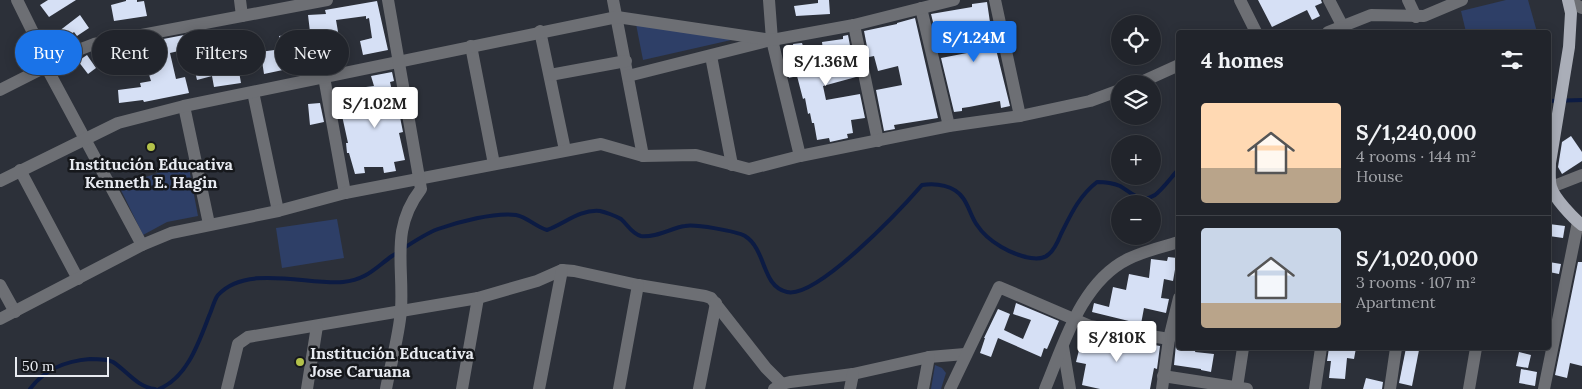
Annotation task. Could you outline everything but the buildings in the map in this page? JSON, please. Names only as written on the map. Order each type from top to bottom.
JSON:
[{"type":"main road","points":[[1551,156],[1568,47],[1571,13],[1569,1]]},
{"type":"main road","points":[[1551,189],[1580,223]]},
{"type":"street","points":[[16,0],[31,30]]},
{"type":"street","points":[[240,0],[242,16]]},
{"type":"street","points":[[82,50],[94,44],[327,0]]},
{"type":"street","points":[[386,389],[401,312],[400,267],[402,230],[406,213],[421,189],[388,0]]},
{"type":"street","points":[[613,0],[643,156]]},
{"type":"street","points":[[769,0],[772,40],[800,156]]},
{"type":"street","points":[[628,76],[772,40],[854,25],[954,0]]},
{"type":"street","points":[[996,0],[1020,116]]},
{"type":"street","points":[[1240,0],[1255,30]]},
{"type":"street","points":[[1329,0],[1342,27]]},
{"type":"street","points":[[1408,0],[1416,17]]},
{"type":"street","points":[[1334,30],[1371,15],[1424,16],[1462,0]]},
{"type":"street","points":[[1569,1],[1582,8]]},
{"type":"street","points":[[921,8],[949,126]]},
{"type":"street","points":[[0,181],[118,123],[184,106],[617,16],[772,40]]},
{"type":"street","points":[[854,25],[878,141]]},
{"type":"street","points":[[540,32],[566,150]]},
{"type":"street","points":[[471,46],[494,164]]},
{"type":"street","points":[[711,56],[732,164]]},
{"type":"street","points":[[550,74],[626,61]]},
{"type":"street","points":[[1157,75],[1176,66]]},
{"type":"street","points":[[0,90],[29,75]]},
{"type":"street","points":[[51,75],[142,245]]},
{"type":"street","points":[[324,77],[345,193]]},
{"type":"street","points":[[253,92],[278,211]]},
{"type":"street","points":[[0,319],[142,245],[170,233],[278,211],[345,193],[601,144],[643,156],[696,155],[749,169],[800,156],[949,126],[1020,116],[1090,101],[1111,93]]},
{"type":"street","points":[[184,106],[210,224]]},
{"type":"street","points":[[20,170],[78,279]]},
{"type":"street","points":[[1551,188],[1582,176]]},
{"type":"street","points":[[1544,389],[1580,223]]},
{"type":"street","points":[[1044,389],[1082,302],[1090,291],[1107,273],[1128,259],[1176,243]]},
{"type":"street","points":[[227,389],[238,344],[248,337],[478,298],[537,281],[562,270],[574,270],[638,285],[705,296],[716,303],[778,386],[853,374],[929,357],[965,354]]},
{"type":"street","points":[[539,389],[562,270]]},
{"type":"street","points":[[0,285],[15,312]]},
{"type":"street","points":[[620,389],[638,285]]},
{"type":"street","points":[[950,389],[965,354],[999,287],[1090,326],[1169,339]]},
{"type":"street","points":[[462,389],[478,298]]},
{"type":"street","points":[[699,389],[716,303]]},
{"type":"street","points":[[1176,310],[1169,339],[1163,382],[1242,388],[1243,350]]},
{"type":"street","points":[[307,389],[317,326]]},
{"type":"street","points":[[1063,347],[1070,389]]},
{"type":"street","points":[[1315,389],[1321,350]]},
{"type":"street","points":[[1390,389],[1396,350]]},
{"type":"street","points":[[1469,389],[1476,350]]},
{"type":"street","points":[[923,389],[929,357]]},
{"type":"street","points":[[850,389],[853,374]]},
{"type":"shaded area","points":[[1506,0],[1528,0],[1536,30],[1466,30],[1461,11]]},
{"type":"shaded area","points":[[636,24],[740,38],[643,60]]},
{"type":"shaded area","points":[[188,163],[198,216],[167,222],[143,235],[119,186]]},
{"type":"shaded area","points":[[337,219],[344,258],[282,268],[276,228]]},
{"type":"shaded area","points":[[935,365],[942,368],[946,373],[941,389],[931,389]]},
{"type":"waterway","points":[[1551,101],[1582,100]]},
{"type":"waterway","points":[[159,389],[177,377],[191,358],[218,295],[230,286],[244,280],[260,278],[328,282],[351,281],[370,273],[426,234],[446,226],[477,218],[507,214],[516,215],[547,230],[586,212],[600,211],[621,219],[641,236],[652,236],[680,227],[690,226],[733,232],[745,236],[752,242],[773,283],[787,292],[801,290],[838,267],[878,231],[922,185],[933,184],[955,190],[963,198],[975,222],[987,237],[1001,247],[1016,254],[1038,258],[1045,257],[1053,250],[1076,206],[1085,193],[1097,182],[1117,185],[1141,198],[1145,198],[1155,195],[1176,172]]},
{"type":"waterway","points":[[30,389],[42,376],[56,367],[90,359],[113,362],[137,382],[155,389]]},
{"type":"place","name":"Institución Educativa Kenneth E. Hagin","points":[[151,147]]},
{"type":"place","name":"Institución Educativa Jose Caruana","points":[[300,362]]}]
